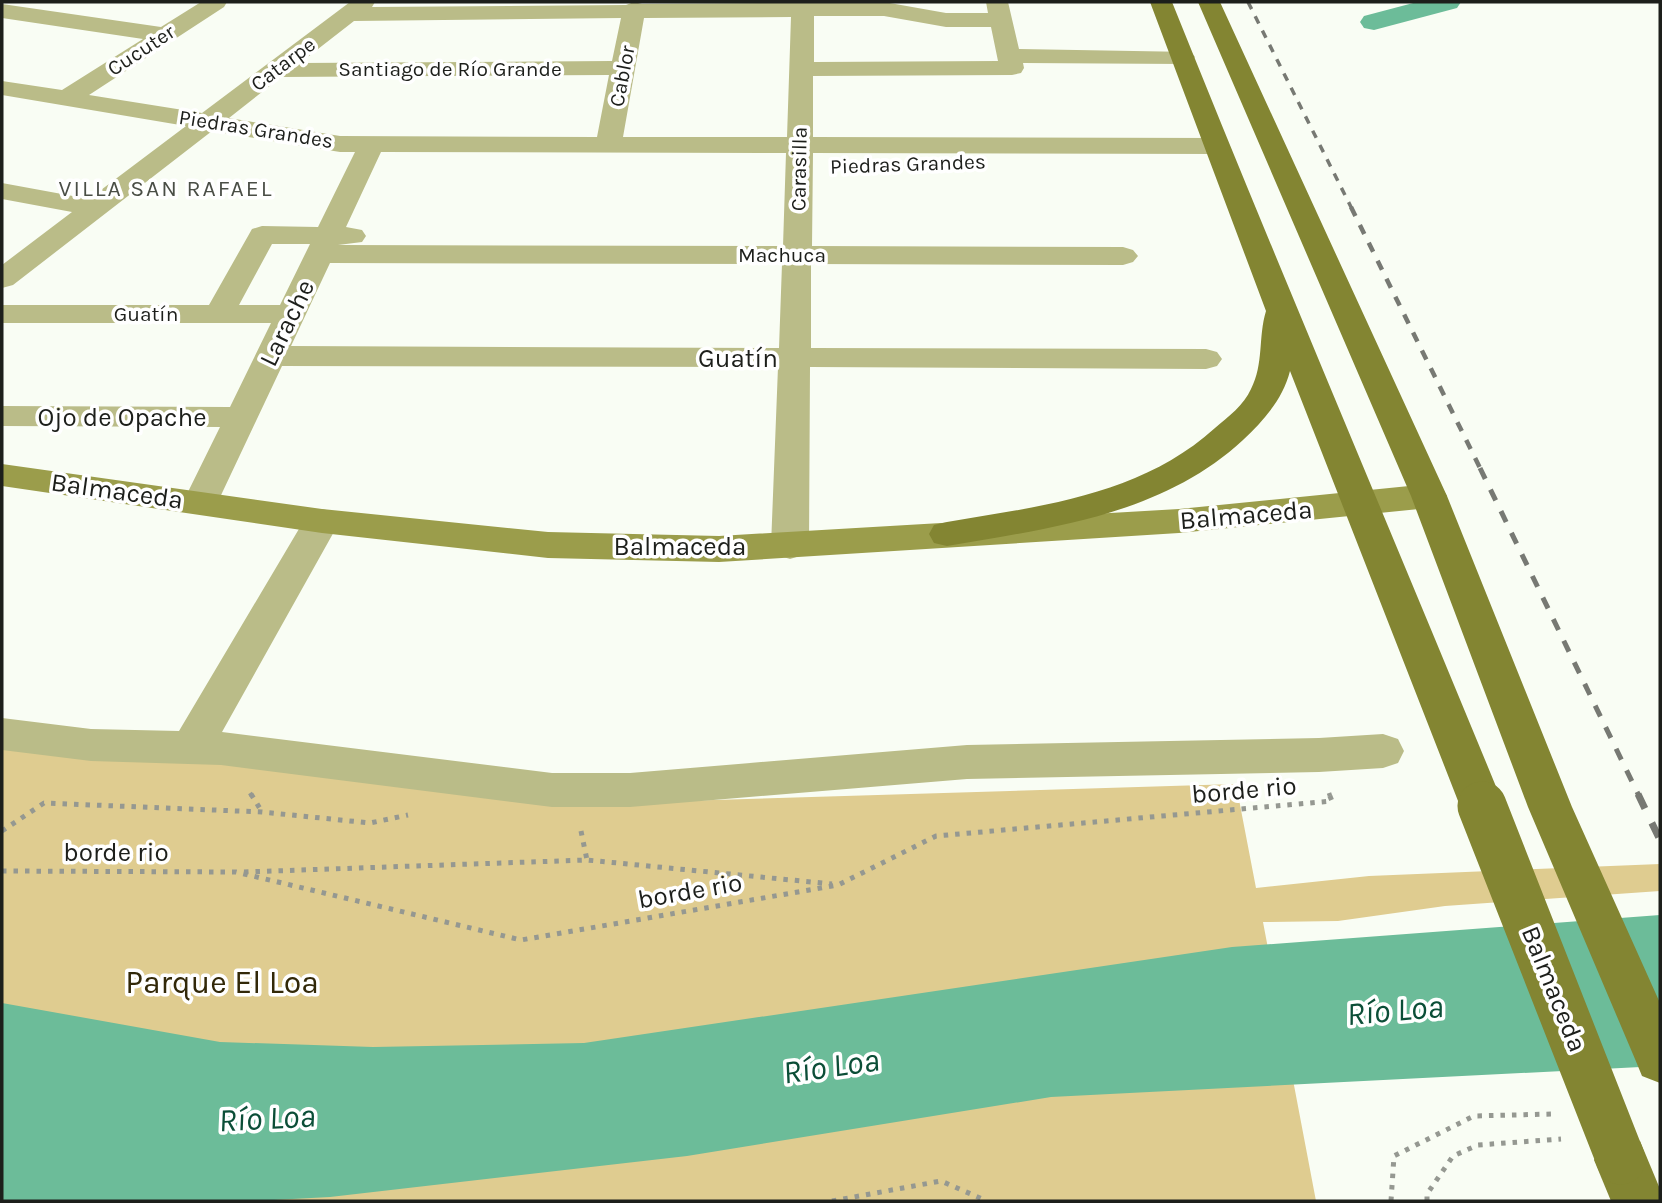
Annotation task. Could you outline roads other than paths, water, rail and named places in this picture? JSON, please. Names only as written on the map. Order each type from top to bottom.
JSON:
[{"type":"main road","name":"Balmaceda","points":[[1161,2],[1280,308],[1362,504],[1630,1181]]},
{"type":"main road","points":[[1209,2],[1429,496],[1550,807],[1660,1059]]},
{"type":"main road","points":[[947,534],[1100,505],[1171,478],[1222,444],[1258,406],[1269,387],[1279,354],[1280,308]]},
{"type":"main road","name":"Balmaceda","points":[[2,475],[321,521],[548,545],[719,549],[1179,521],[1429,496]]},
{"type":"street","name":"Cucuter","points":[[66,99],[216,2]]},
{"type":"street","points":[[356,8],[634,9],[803,5],[884,9],[946,20],[999,11],[1010,62]]},
{"type":"street","name":"Carasilla","points":[[790,546],[803,5]]},
{"type":"street","name":"Catarpe","points":[[2,279],[356,8]]},
{"type":"street","name":"Cablor","points":[[609,144],[634,9]]},
{"type":"street","points":[[2,11],[165,35]]},
{"type":"street","points":[[801,69],[1183,57]]},
{"type":"street","name":"Santiago de Río Grande","points":[[275,70],[625,68]]},
{"type":"street","name":"Piedras Grandes","points":[[2,88],[340,144],[609,144],[991,164],[1003,156],[1007,146],[1217,146]]},
{"type":"street","name":"Larache","points":[[201,502],[372,144]]},
{"type":"street","name":"Piedras Grandes","points":[[512,144],[529,158],[551,165],[799,155]]},
{"type":"street","points":[[2,191],[95,208]]},
{"type":"street","name":"Machuca","points":[[219,314],[262,235],[324,245],[440,254],[1123,256]]},
{"type":"street","points":[[2,342],[12,314]]},
{"type":"street","name":"Guatín","points":[[12,314],[291,314]]},
{"type":"street","name":"Guatín","points":[[271,356],[1206,359]]},
{"type":"street","name":"Ojo de Opache","points":[[2,416],[242,417]]},
{"type":"street","points":[[192,746],[321,521]]},
{"type":"street","points":[[2,734],[91,745],[192,746],[552,790],[630,790],[967,762],[1319,755],[1383,751]]},
{"type":"water","name":"Río Loa","points":[[1660,915],[1660,1066],[1051,1097],[687,1156],[330,1197],[255,1201],[2,1200],[2,1003],[220,1042],[373,1047],[584,1043],[1232,947]]},
{"type":"waterway","points":[[1374,22],[1447,2]]},
{"type":"railway","points":[[1248,2],[1351,208]]},
{"type":"railway","points":[[1351,208],[1481,470]]},
{"type":"railway","points":[[1480,468],[1639,796]]},
{"type":"railway","points":[[1638,794],[1660,840]]},
{"type":"district","name":"VILLA SAN RAFAEL","points":[[166,188]]},
{"type":"park label","name":"Parque El Loa","points":[[222,982]]}]
